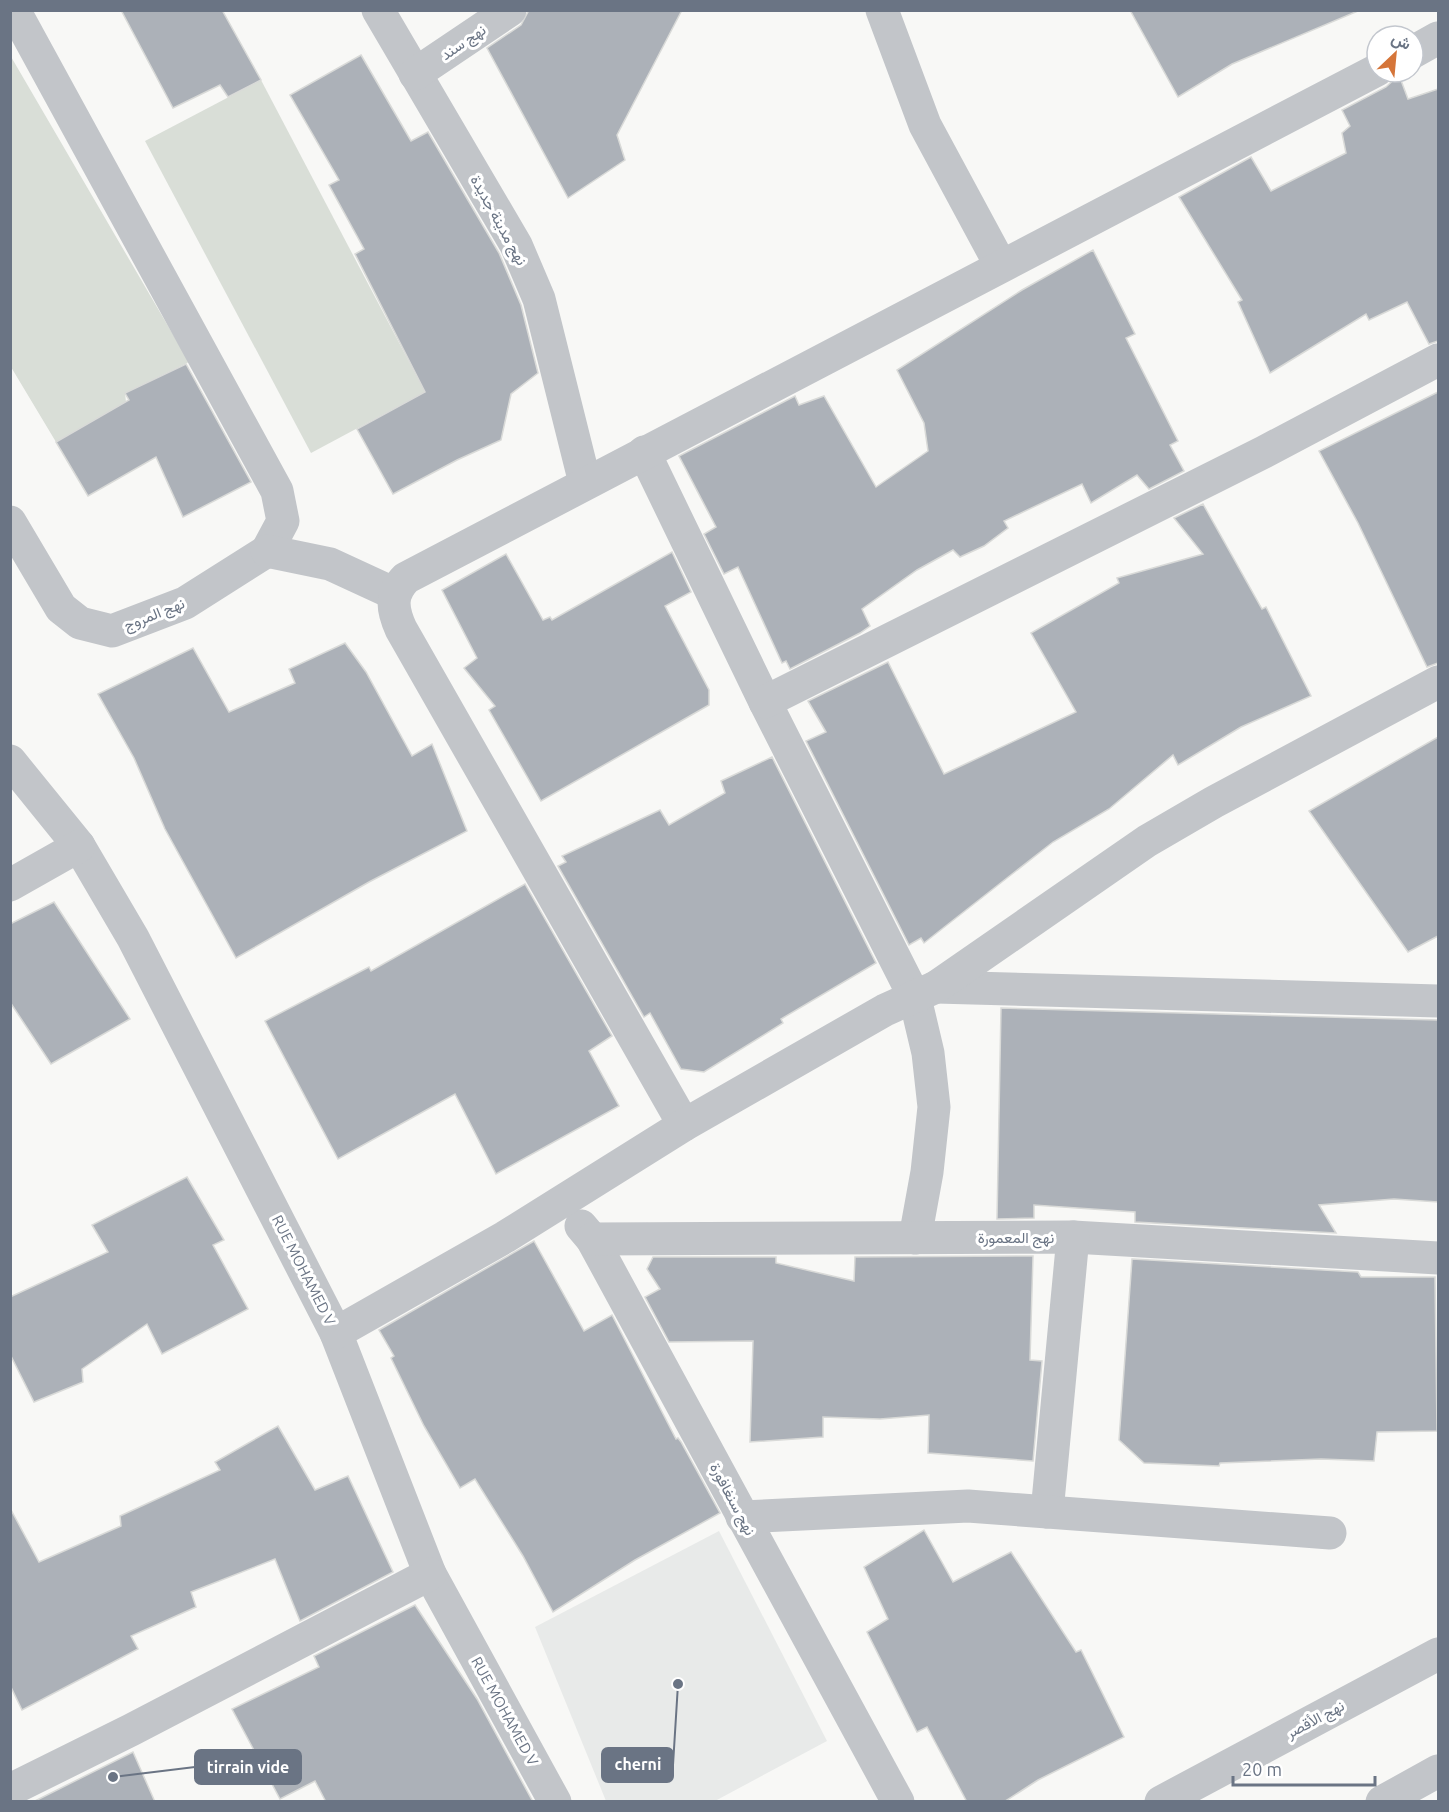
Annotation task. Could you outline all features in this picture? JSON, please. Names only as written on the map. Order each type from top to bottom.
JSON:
[{"type":"street","points":[[14,10],[277,492],[282,521],[267,551],[330,564],[395,594]]},
{"type":"street","name":"نهج مدينة جديدة","points":[[378,10],[516,245],[539,299],[585,483]]},
{"type":"street","name":"نهج سند","points":[[415,74],[510,10]]},
{"type":"street","points":[[882,10],[925,125],[1001,266]]},
{"type":"street","points":[[684,1125],[401,629],[394,614],[396,587],[406,578],[585,483],[1365,76]]},
{"type":"street","points":[[765,702],[1264,452],[1438,360]]},
{"type":"street","points":[[644,452],[765,702],[925,993],[934,1107],[927,1172],[915,1238]]},
{"type":"street","name":"نهج المروج","points":[[10,522],[61,608],[80,623],[112,631],[185,603],[267,551]]},
{"type":"street","points":[[336,1333],[458,1265],[684,1125],[885,1010],[925,993],[1147,841],[1214,802],[1438,682]]},
{"type":"street","name":"RUE MOHAMED V","points":[[10,761],[79,846],[138,949],[336,1333],[430,1574],[555,1802]]},
{"type":"street","points":[[10,885],[79,846]]},
{"type":"street","points":[[925,993],[1438,1001]]},
{"type":"street","name":"نهج سنغافورة","points":[[560,1202],[592,1239],[898,1802]]},
{"type":"street","points":[[1047,1512],[1073,1237]]},
{"type":"street","name":"نهج المعمورة","points":[[592,1239],[1073,1237],[1438,1258]]},
{"type":"street","points":[[742,1517],[968,1506],[1330,1533]]},
{"type":"street","points":[[10,1790],[131,1730],[430,1574]]},
{"type":"street","name":"نهج الأقصر","points":[[1161,1802],[1438,1654]]},
{"type":"street","points":[[1382,1802],[1438,1771]]},
{"type":"shaded area","points":[[10,55],[189,362],[125,393],[126,402],[56,442],[11,367]]},
{"type":"shaded area","points":[[261,80],[425,392],[311,453],[145,141]]},
{"type":"shaded area","points":[[719,1531],[827,1741],[715,1801],[606,1801],[535,1627]]},
{"type":"building","points":[[121,10],[222,10],[261,80],[228,97],[220,85],[173,108]]},
{"type":"building","points":[[529,10],[682,10],[617,135],[625,160],[568,198],[487,48],[521,25]]},
{"type":"building","points":[[1130,10],[1358,11],[1232,64],[1178,97]]},
{"type":"building","points":[[361,55],[411,141],[428,132],[499,253],[521,305],[538,373],[511,394],[501,440],[393,494],[357,429],[425,392],[355,254],[364,249],[329,185],[339,180],[290,95]]},
{"type":"building","points":[[1389,84],[1402,84],[1408,99],[1438,89],[1438,341],[1429,344],[1407,302],[1369,320],[1366,314],[1270,373],[1238,302],[1242,300],[1179,197],[1251,157],[1271,191],[1346,153],[1342,133],[1350,126],[1342,110]]},
{"type":"building","points":[[1093,250],[1135,334],[1126,338],[1178,441],[1170,445],[1184,471],[1149,489],[1137,475],[1091,503],[1082,484],[1004,521],[1008,528],[984,546],[960,557],[953,550],[917,570],[862,609],[870,626],[860,633],[790,669],[786,661],[782,663],[738,567],[724,574],[704,534],[716,527],[679,456],[795,396],[799,405],[824,396],[876,487],[928,451],[924,423],[897,370],[1022,290]]},
{"type":"building","points":[[186,364],[251,482],[183,517],[156,457],[88,496],[56,442],[129,400],[125,393]]},
{"type":"building","points":[[1438,392],[1438,663],[1427,667],[1358,523],[1319,451]]},
{"type":"building","points":[[1203,504],[1262,609],[1266,607],[1311,696],[1241,727],[1178,765],[1173,755],[1109,809],[1053,842],[924,943],[921,938],[909,945],[806,741],[826,732],[808,701],[888,662],[944,774],[1076,712],[1031,633],[1119,583],[1117,578],[1203,554],[1174,518]]},
{"type":"building","points":[[672,552],[691,592],[665,606],[709,690],[709,705],[541,801],[489,710],[495,706],[464,668],[477,658],[442,590],[506,554],[543,620],[550,617],[552,620]]},
{"type":"building","points":[[345,643],[366,672],[412,756],[432,744],[467,831],[369,882],[236,958],[165,829],[134,758],[98,694],[193,648],[229,712],[295,683],[289,669]]},
{"type":"building","points":[[1438,737],[1438,936],[1408,952],[1309,811]]},
{"type":"building","points":[[772,757],[876,963],[781,1019],[783,1023],[704,1072],[681,1069],[650,1013],[644,1017],[558,866],[566,862],[562,856],[660,810],[669,825],[725,793],[721,781]]},
{"type":"building","points":[[525,884],[612,1036],[589,1051],[619,1106],[496,1174],[455,1094],[338,1159],[265,1021],[369,967],[371,971]]},
{"type":"building","points":[[54,902],[130,1019],[51,1064],[10,1002],[10,924]]},
{"type":"building","points":[[1001,1008],[1438,1020],[1438,1202],[1394,1199],[1319,1205],[1336,1233],[1135,1222],[1135,1212],[1034,1205],[1034,1218],[997,1219]]},
{"type":"building","points":[[187,1177],[224,1240],[213,1245],[248,1309],[162,1354],[147,1324],[82,1369],[83,1382],[34,1402],[10,1354],[10,1297],[108,1252],[92,1225]]},
{"type":"building","points":[[534,1241],[584,1331],[612,1315],[676,1439],[678,1438],[681,1442],[720,1513],[635,1560],[553,1612],[523,1556],[475,1479],[460,1488],[424,1426],[391,1358],[394,1356],[379,1330]]},
{"type":"building","points":[[1033,1256],[1030,1360],[1042,1361],[1033,1461],[928,1453],[929,1415],[880,1419],[823,1417],[823,1437],[750,1442],[753,1341],[669,1342],[645,1297],[660,1289],[647,1269],[653,1257],[776,1257],[776,1263],[854,1281],[855,1257]]},
{"type":"building","points":[[1132,1259],[1358,1272],[1361,1277],[1435,1277],[1437,1431],[1377,1432],[1374,1461],[1321,1459],[1220,1463],[1219,1466],[1144,1463],[1119,1440]]},
{"type":"building","points":[[278,1426],[315,1490],[348,1476],[393,1572],[300,1621],[275,1559],[191,1592],[196,1607],[131,1636],[138,1649],[22,1710],[10,1685],[10,1508],[39,1562],[121,1526],[120,1516],[220,1470],[215,1462]]},
{"type":"building","points":[[924,1530],[953,1582],[1011,1552],[1076,1652],[1081,1650],[1124,1737],[1038,1780],[1004,1802],[967,1802],[927,1727],[917,1732],[867,1632],[888,1619],[864,1567]]},
{"type":"building","points":[[415,1605],[477,1699],[533,1802],[326,1802],[315,1781],[280,1799],[232,1709],[319,1667],[314,1656]]},
{"type":"building","points":[[133,1752],[155,1802],[33,1802]]},
{"type":"place","name":"cherni","points":[[678,1684]]},
{"type":"place","name":"tirrain vide","points":[[113,1777]]}]
